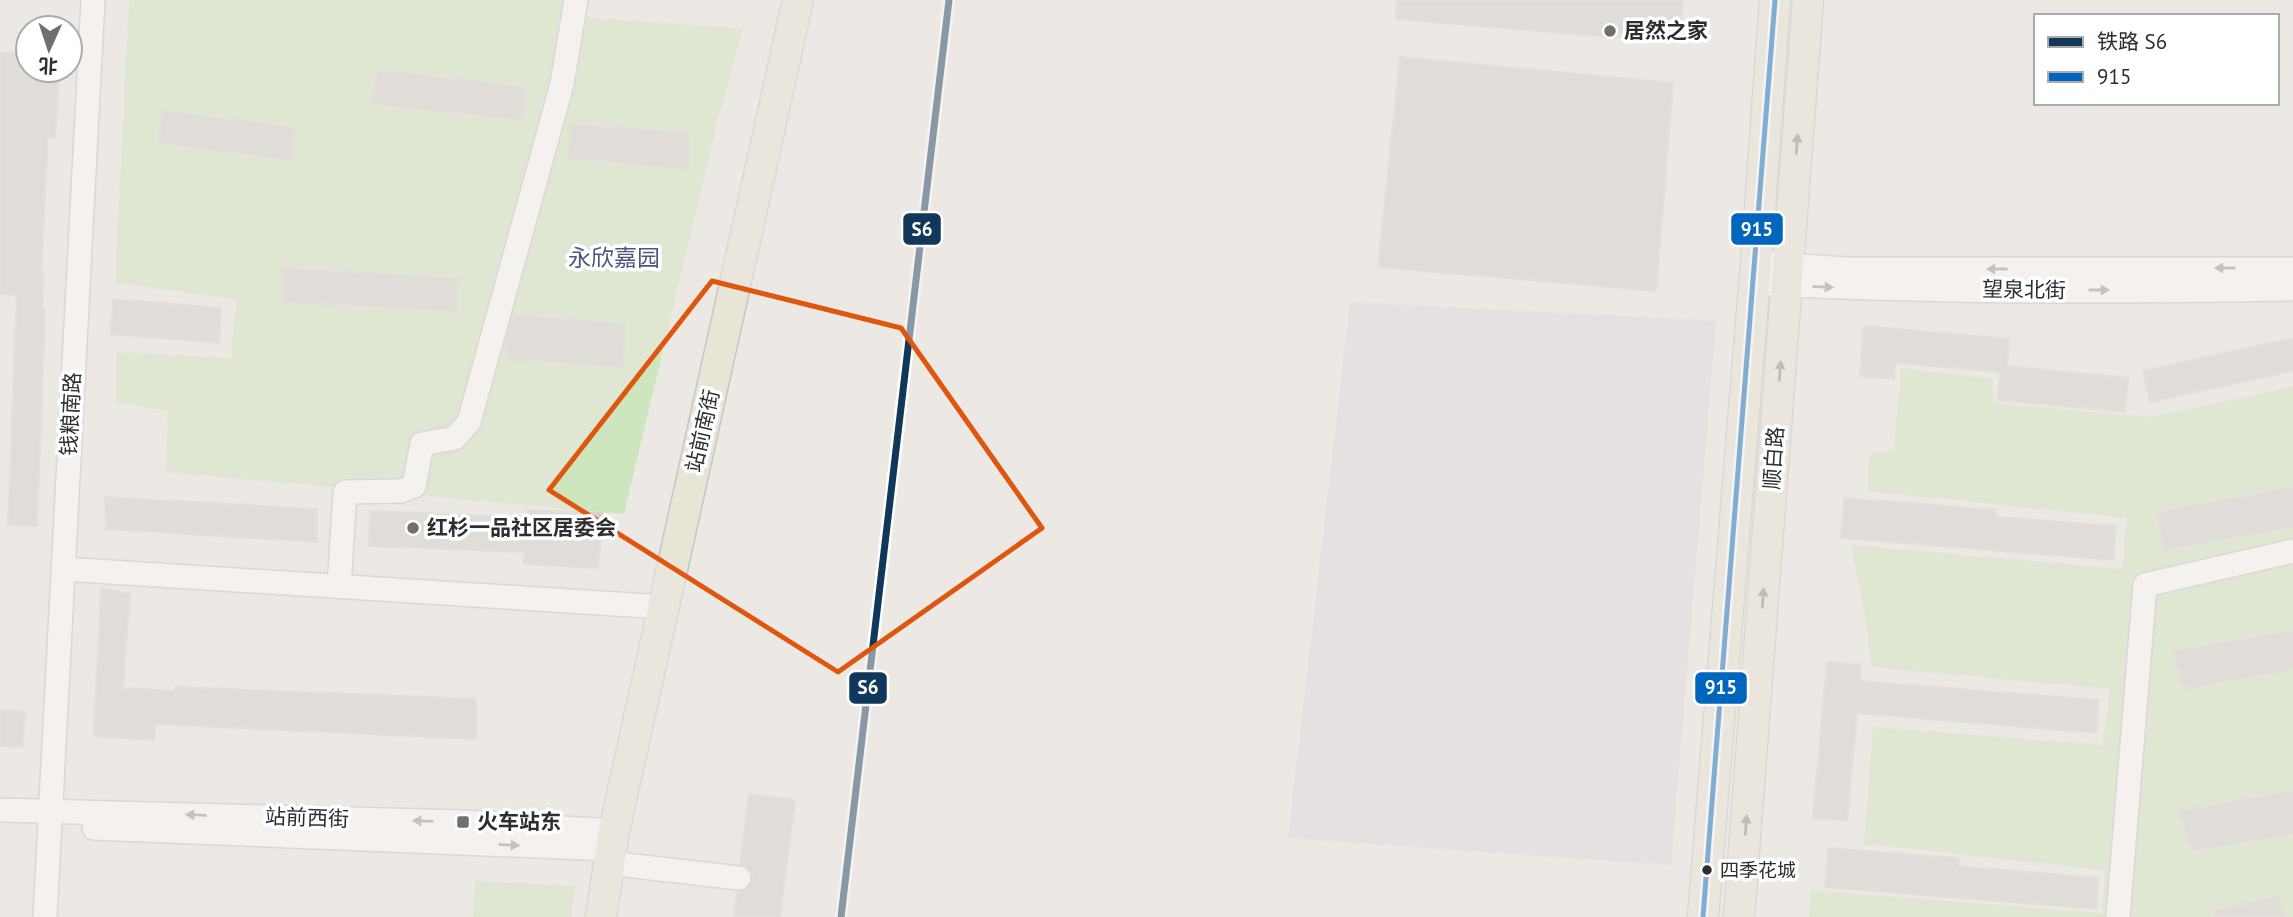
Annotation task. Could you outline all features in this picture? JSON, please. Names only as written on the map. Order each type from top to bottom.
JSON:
[{"type":"main road","name":"站前南街","points":[[601,917],[611,848],[798,0]]},
{"type":"main road","name":"顺白路","points":[[1703,917],[1775,0]]},
{"type":"main road","name":"顺白路","points":[[1740,917],[1808,0]]},
{"type":"street","name":"钱粮南路","points":[[45,917],[93,0]]},
{"type":"street","points":[[339,587],[345,492],[401,491],[414,486],[422,444],[455,438],[469,422],[562,84],[576,0]]},
{"type":"street","name":"望泉北街","points":[[1755,273],[1787,275],[1846,269],[2293,269]]},
{"type":"street","name":"望泉北街","points":[[1787,275],[1829,288],[2293,289]]},
{"type":"street","points":[[2118,917],[2145,585],[2293,551]]},
{"type":"street","points":[[63,569],[664,607]]},
{"type":"street","name":"站前西街","points":[[0,810],[50,819]]},
{"type":"street","name":"站前西街","points":[[0,825],[50,819],[463,822],[611,848],[739,878]]},
{"type":"highlighted area","points":[[712,281],[901,328],[1042,528],[838,672],[549,490]]},
{"type":"shaded area","points":[[1350,302],[1716,321],[1671,865],[1288,838]]},
{"type":"green space","points":[[129,0],[584,0],[581,14],[591,18],[743,29],[717,123],[624,514],[166,472],[168,411],[115,402],[117,352],[231,358],[236,299],[115,283]]},
{"type":"green space","points":[[1901,368],[1993,379],[1992,403],[2150,417],[2293,387],[2293,917],[1809,917],[1811,890],[2102,913],[2105,870],[1864,844],[1873,727],[2103,745],[2110,689],[1872,667],[1851,545],[2122,569],[2127,518],[1868,491],[1869,454],[1894,450]]},
{"type":"green space","points":[[475,881],[575,886],[571,917],[473,917]]},
{"type":"building","name":"居然之家","points":[[1397,0],[1683,0],[1680,43],[1396,19]]},
{"type":"building","points":[[0,52],[14,53],[14,84],[58,84],[55,138],[48,137],[41,273],[44,273],[42,310],[45,310],[37,526],[8,525],[17,295],[0,294]]},
{"type":"building","points":[[1400,57],[1673,83],[1656,291],[1378,267]]},
{"type":"building","points":[[377,70],[526,87],[522,120],[372,104]]},
{"type":"building","points":[[162,111],[295,127],[291,160],[159,143]]},
{"type":"building","points":[[571,124],[689,133],[688,169],[568,158]]},
{"type":"building","points":[[282,268],[458,278],[456,311],[284,302]]},
{"type":"building","points":[[113,299],[221,308],[219,343],[111,334]]},
{"type":"building","points":[[513,315],[625,324],[623,367],[506,359],[506,341]]},
{"type":"building","points":[[1864,326],[2009,339],[2007,366],[2128,378],[2125,412],[1998,400],[2000,372],[1895,363],[1894,379],[1860,376]]},
{"type":"building","points":[[2293,338],[2293,371],[2150,402],[2143,371]]},
{"type":"building","points":[[2293,487],[2293,527],[2164,550],[2157,512]]},
{"type":"building","points":[[105,497],[317,509],[317,542],[106,529]]},
{"type":"building","points":[[1844,498],[1996,510],[1996,517],[2116,526],[2113,560],[1841,538]]},
{"type":"building","points":[[527,510],[603,513],[598,568],[524,564],[524,552],[369,546],[370,511],[526,517]]},
{"type":"building","points":[[101,588],[130,594],[123,688],[175,691],[176,687],[476,699],[476,739],[155,724],[154,740],[94,736]]},
{"type":"building","points":[[2293,631],[2293,669],[2184,689],[2172,651]]},
{"type":"building","points":[[1827,662],[1861,665],[1860,681],[2098,700],[2096,733],[1857,713],[1847,821],[1813,818]]},
{"type":"building","points":[[0,710],[25,712],[22,747],[0,746]]},
{"type":"building","points":[[2293,791],[2293,834],[2192,851],[2179,811]]},
{"type":"building","points":[[749,794],[795,800],[780,917],[734,917],[737,892],[745,890],[753,880],[751,872],[740,864]]},
{"type":"building","points":[[1828,848],[1959,858],[1958,866],[2098,878],[2096,909],[1825,887]]},
{"type":"building","points":[[2278,897],[2284,917],[2215,917],[2215,910]]},
{"type":"rail line","name":"S6","points":[[841,917],[949,0]]},
{"type":"transit line","name":"915","points":[[1703,917],[1775,0]]},
{"type":"place","name":"居然之家","points":[[1610,31]]},
{"type":"place","name":"红杉一品社区居委会","points":[[413,528]]},
{"type":"place","name":"火车站东","points":[[463,822]]},
{"type":"place","name":"四季花城","points":[[1707,870]]},
{"type":"district","name":"永欣嘉园","points":[[614,258]]}]
